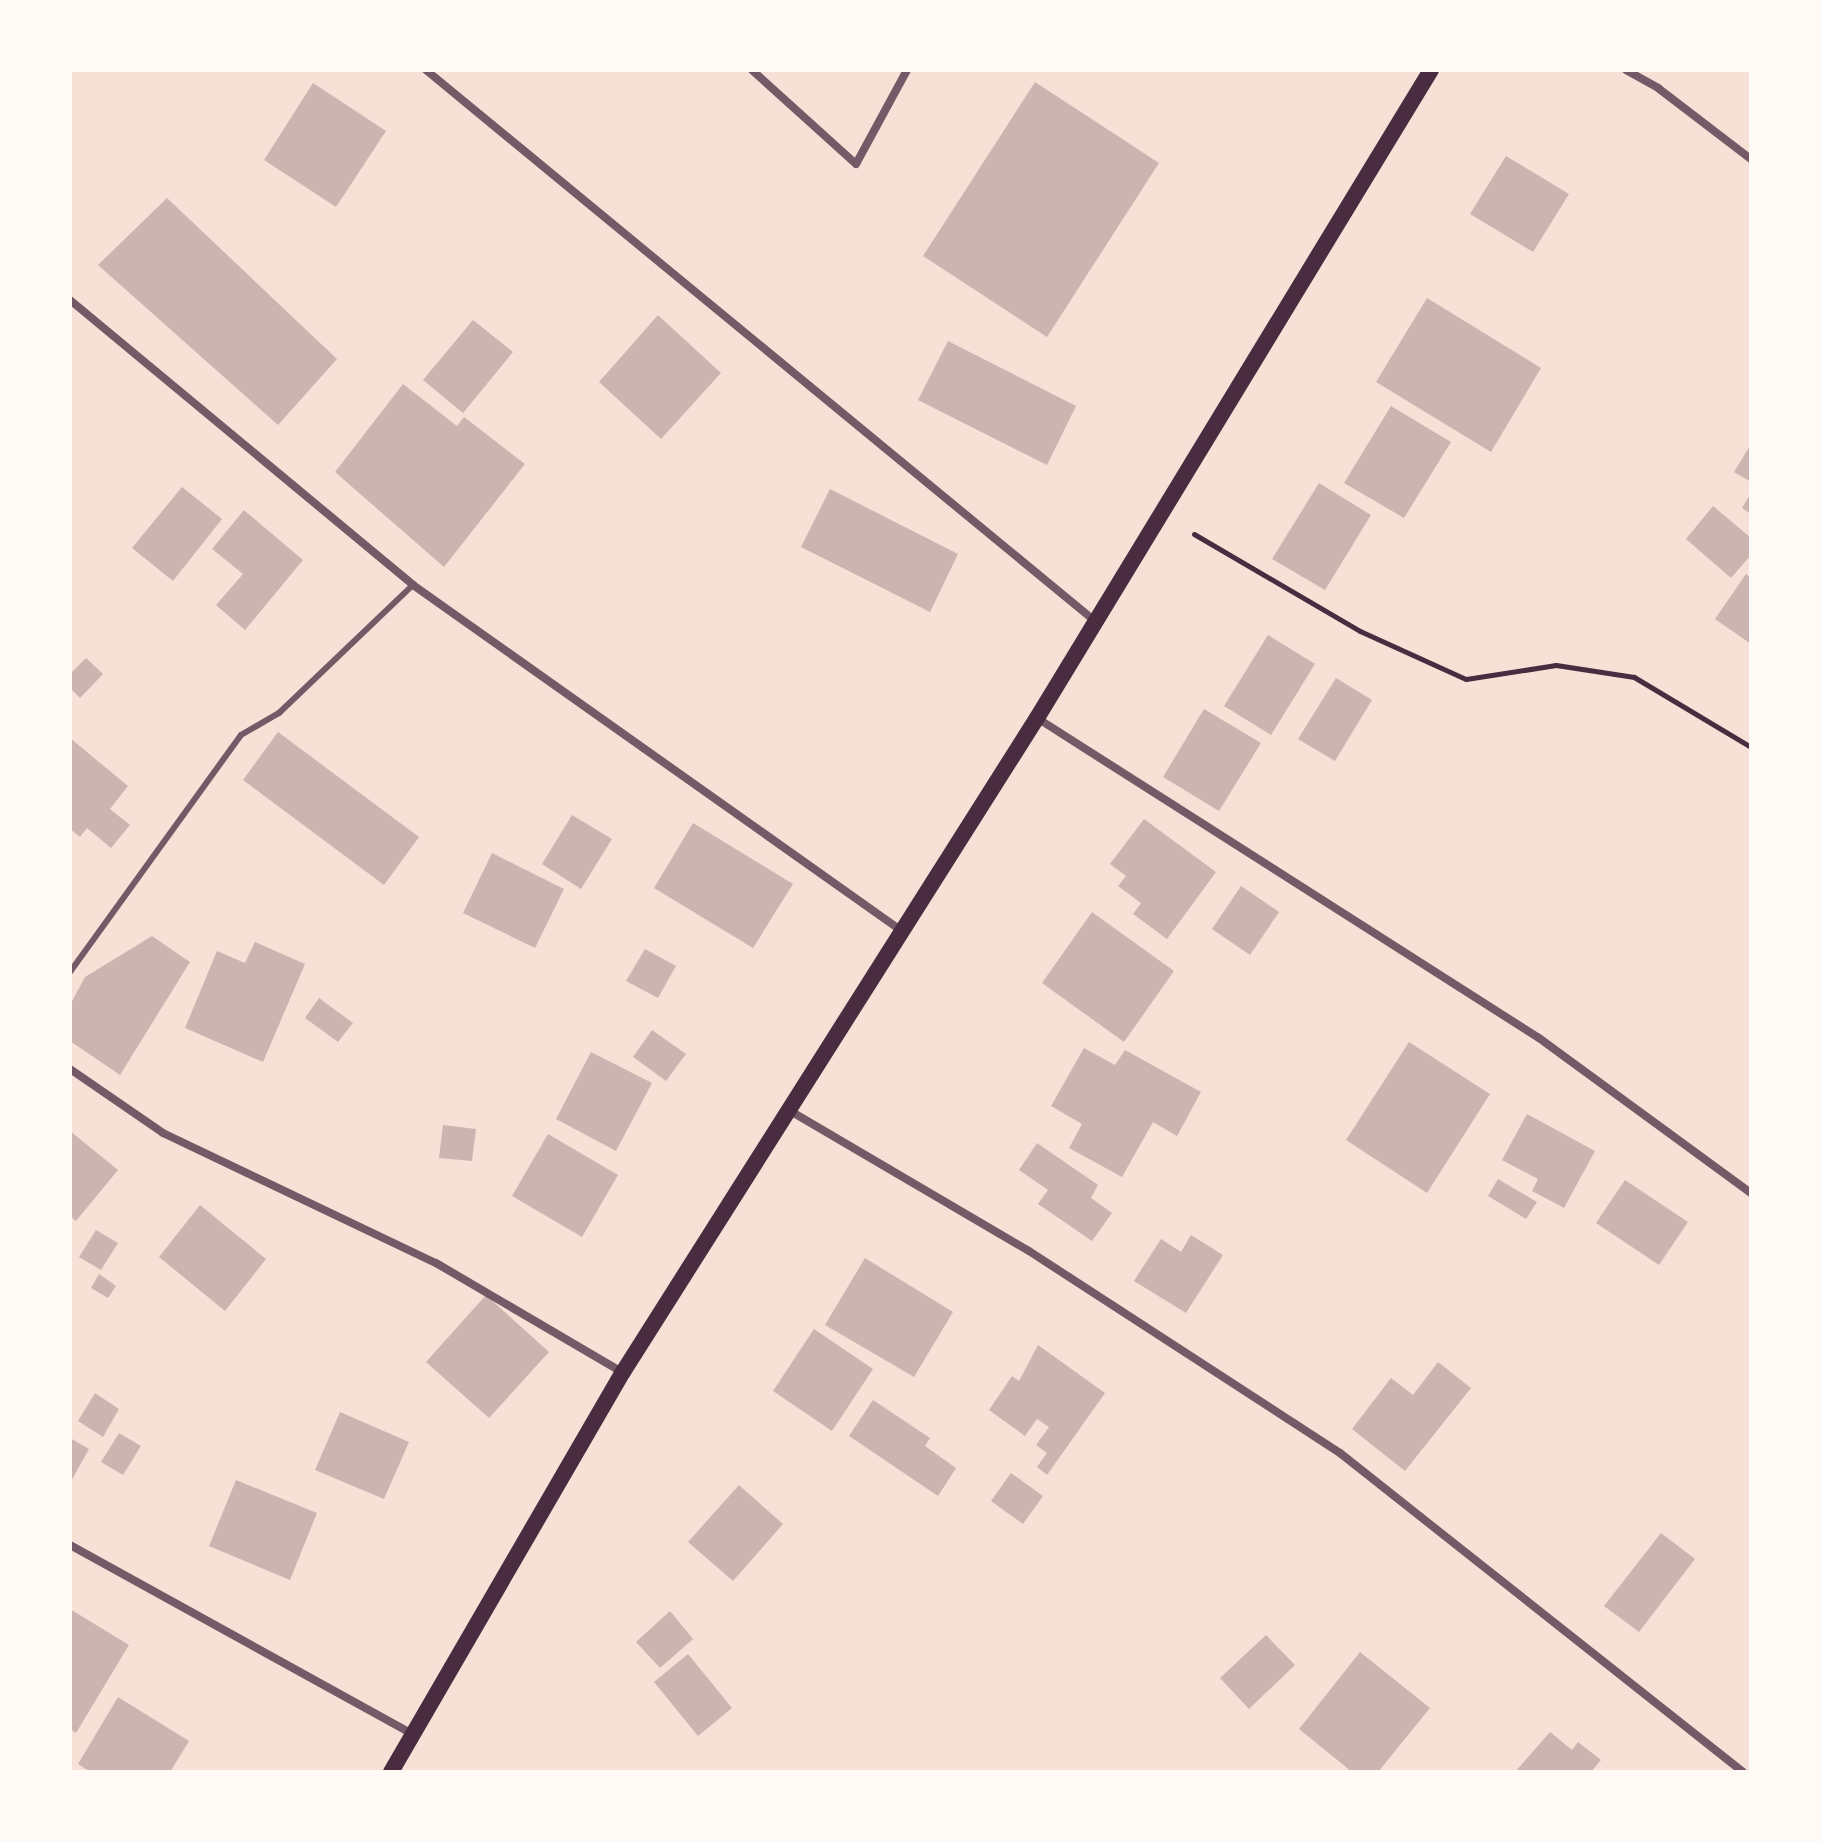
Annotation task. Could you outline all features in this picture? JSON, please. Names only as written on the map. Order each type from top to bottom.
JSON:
[{"type":"main road","points":[[391,1772],[410,1733],[623,1372],[792,1112],[899,929],[1037,718],[1431,70]]},
{"type":"street","points":[[426,70],[1096,622]]},
{"type":"street","points":[[752,70],[856,164],[907,70]]},
{"type":"street","points":[[1626,70],[1658,88],[1751,159]]},
{"type":"street","points":[[70,300],[413,585],[899,929]]},
{"type":"street","points":[[1037,718],[1539,1038],[1751,1193]]},
{"type":"street","points":[[70,1069],[163,1133],[436,1263],[623,1372]]},
{"type":"street","points":[[792,1112],[1029,1251],[1340,1453],[1743,1772]]},
{"type":"street","points":[[70,1545],[410,1733]]},
{"type":"lane","points":[[70,972],[241,735],[279,713],[413,585]]},
{"type":"path","points":[[1161,514],[1360,631],[1466,679],[1556,665],[1634,677],[1751,747]]},
{"type":"building","points":[[1035,82],[1159,163],[1047,337],[923,256]]},
{"type":"building","points":[[313,83],[386,131],[336,207],[264,160]]},
{"type":"building","points":[[1506,156],[1569,194],[1533,252],[1470,214]]},
{"type":"building","points":[[167,198],[337,359],[278,425],[98,265]]},
{"type":"building","points":[[1427,298],[1541,368],[1491,452],[1376,382]]},
{"type":"building","points":[[658,315],[721,373],[661,439],[599,382]]},
{"type":"building","points":[[473,320],[513,352],[463,413],[423,380]]},
{"type":"building","points":[[948,341],[1076,406],[1047,465],[918,400]]},
{"type":"building","points":[[403,384],[457,426],[464,417],[525,464],[444,567],[335,472]]},
{"type":"building","points":[[1391,406],[1451,442],[1404,518],[1344,483]]},
{"type":"building","points":[[1751,444],[1751,482],[1734,472]]},
{"type":"building","points":[[1319,483],[1371,515],[1325,590],[1272,559]]},
{"type":"building","points":[[182,487],[222,519],[173,581],[132,548]]},
{"type":"building","points":[[830,489],[958,554],[930,612],[801,547]]},
{"type":"building","points":[[1751,493],[1751,514],[1742,508]]},
{"type":"building","points":[[1713,506],[1751,538],[1751,555],[1731,578],[1686,539]]},
{"type":"building","points":[[244,510],[303,560],[245,630],[216,605],[243,574],[212,549]]},
{"type":"building","points":[[1746,574],[1751,578],[1751,644],[1715,619]]},
{"type":"building","points":[[1268,635],[1315,664],[1271,735],[1224,706]]},
{"type":"building","points":[[86,658],[103,674],[80,698],[70,688],[70,674]]},
{"type":"building","points":[[1336,678],[1372,700],[1335,761],[1298,739]]},
{"type":"building","points":[[1204,709],[1261,743],[1219,811],[1163,777]]},
{"type":"building","points":[[278,732],[419,837],[384,885],[243,780]]},
{"type":"building","points":[[70,738],[128,786],[110,809],[130,825],[111,848],[87,828],[80,837],[70,829]]},
{"type":"building","points":[[572,815],[612,839],[581,889],[542,864]]},
{"type":"building","points":[[1144,819],[1216,872],[1167,939],[1133,914],[1141,903],[1118,886],[1126,876],[1110,864]]},
{"type":"building","points":[[693,823],[793,884],[753,948],[654,888]]},
{"type":"building","points":[[492,853],[564,889],[535,948],[463,913]]},
{"type":"building","points":[[1241,886],[1279,912],[1250,955],[1212,929]]},
{"type":"building","points":[[1092,912],[1174,971],[1124,1042],[1042,983]]},
{"type":"building","points":[[152,936],[190,962],[120,1075],[70,1041],[70,1005],[85,977]]},
{"type":"building","points":[[255,942],[305,964],[263,1062],[185,1028],[217,951],[245,963]]},
{"type":"building","points":[[645,949],[676,966],[658,998],[626,981]]},
{"type":"building","points":[[319,998],[353,1023],[338,1042],[305,1018]]},
{"type":"building","points":[[652,1030],[686,1054],[666,1081],[633,1057]]},
{"type":"building","points":[[1409,1042],[1490,1094],[1427,1193],[1346,1140]]},
{"type":"building","points":[[1084,1048],[1115,1065],[1125,1050],[1201,1092],[1177,1136],[1153,1122],[1122,1177],[1069,1148],[1082,1124],[1051,1106]]},
{"type":"building","points":[[591,1052],[652,1083],[616,1151],[556,1119]]},
{"type":"building","points":[[1527,1114],[1595,1151],[1564,1208],[1532,1191],[1538,1179],[1502,1160]]},
{"type":"building","points":[[443,1125],[476,1129],[472,1161],[439,1158]]},
{"type":"building","points":[[70,1131],[118,1170],[76,1221],[70,1216]]},
{"type":"building","points":[[548,1134],[618,1175],[582,1237],[512,1196]]},
{"type":"building","points":[[1037,1143],[1098,1185],[1091,1198],[1112,1213],[1092,1241],[1038,1204],[1048,1190],[1019,1170]]},
{"type":"building","points":[[1498,1179],[1537,1202],[1526,1219],[1488,1196]]},
{"type":"building","points":[[1625,1180],[1688,1222],[1659,1265],[1596,1223]]},
{"type":"building","points":[[200,1205],[266,1259],[225,1311],[159,1257]]},
{"type":"building","points":[[96,1230],[118,1243],[101,1270],[79,1257]]},
{"type":"building","points":[[1191,1235],[1223,1255],[1186,1313],[1134,1281],[1161,1239],[1181,1252]]},
{"type":"building","points":[[865,1258],[953,1312],[914,1377],[825,1325]]},
{"type":"building","points":[[99,1274],[116,1286],[108,1298],[91,1288]]},
{"type":"building","points":[[486,1295],[549,1352],[489,1418],[426,1362]]},
{"type":"building","points":[[814,1329],[873,1369],[832,1431],[773,1391]]},
{"type":"building","points":[[1038,1345],[1105,1393],[1047,1475],[1037,1467],[1047,1453],[1036,1445],[1049,1427],[1037,1419],[1025,1436],[989,1410],[1012,1376],[1019,1381]]},
{"type":"building","points":[[1438,1362],[1471,1388],[1405,1471],[1352,1429],[1391,1378],[1413,1395]]},
{"type":"building","points":[[95,1393],[119,1409],[103,1437],[78,1421]]},
{"type":"building","points":[[873,1400],[930,1438],[925,1446],[956,1468],[938,1496],[849,1436]]},
{"type":"building","points":[[340,1412],[409,1442],[384,1499],[315,1470]]},
{"type":"building","points":[[119,1433],[141,1446],[123,1475],[101,1462]]},
{"type":"building","points":[[70,1438],[89,1449],[70,1483]]},
{"type":"building","points":[[1011,1473],[1043,1496],[1023,1524],[991,1501]]},
{"type":"building","points":[[236,1480],[317,1513],[290,1580],[209,1546]]},
{"type":"building","points":[[739,1485],[783,1524],[733,1581],[688,1542]]},
{"type":"building","points":[[1661,1533],[1695,1559],[1639,1632],[1604,1606]]},
{"type":"building","points":[[70,1609],[129,1645],[76,1733],[70,1729]]},
{"type":"building","points":[[670,1611],[693,1639],[660,1668],[636,1642]]},
{"type":"building","points":[[1266,1635],[1295,1665],[1249,1709],[1220,1678]]},
{"type":"building","points":[[1360,1652],[1430,1708],[1378,1772],[1352,1772],[1299,1729]]},
{"type":"building","points":[[688,1654],[732,1708],[698,1736],[654,1682]]},
{"type":"building","points":[[118,1697],[189,1741],[170,1772],[91,1772],[78,1764]]},
{"type":"building","points":[[1550,1732],[1572,1750],[1578,1742],[1601,1760],[1591,1772],[1515,1772]]}]
